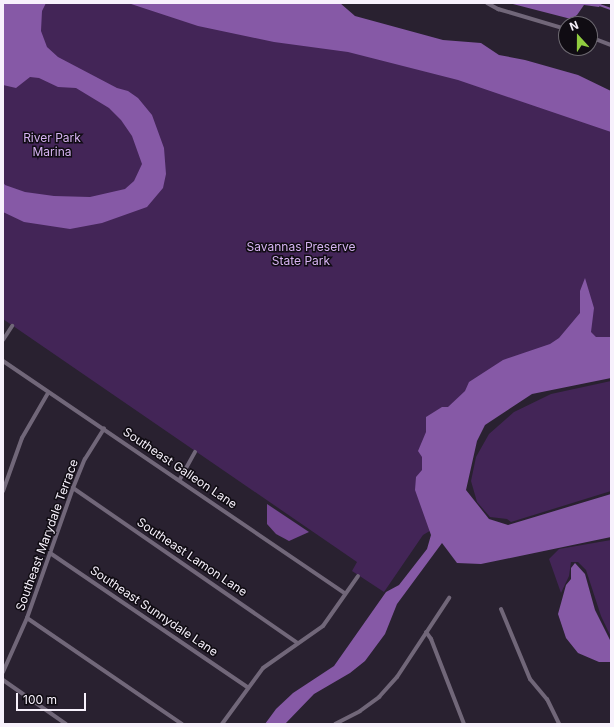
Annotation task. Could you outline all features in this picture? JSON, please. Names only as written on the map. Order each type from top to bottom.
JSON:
[{"type":"street","points":[[487,3],[498,9],[558,27]]},
{"type":"street","points":[[598,40],[611,45]]},
{"type":"street","points":[[3,340],[12,326]]},
{"type":"street","name":"Southeast Galleon Lane","points":[[3,360],[48,393],[180,479],[345,593]]},
{"type":"street","points":[[3,491],[22,438],[48,393]]},
{"type":"street","name":"Southeast Marydale Terrace","points":[[3,672],[27,618],[73,488],[86,459],[104,429]]},
{"type":"street","points":[[180,479],[195,452]]},
{"type":"street","name":"Southeast Lamon Lane","points":[[73,488],[298,643]]},
{"type":"street","name":"Southeast Sunnydale Lane","points":[[50,552],[247,687]]},
{"type":"street","points":[[222,724],[247,687],[268,664],[323,626],[358,576]]},
{"type":"street","points":[[335,724],[360,711],[379,697],[396,676],[449,598]]},
{"type":"street","points":[[501,609],[530,679],[546,699],[559,724]]},
{"type":"street","points":[[27,618],[182,724]]},
{"type":"street","points":[[426,632],[431,638],[464,724]]},
{"type":"street","points":[[3,680],[66,724]]},
{"type":"green space","name":"Savannas Preserve State Park","points":[[3,3],[248,3],[611,115],[611,355],[457,414],[443,523],[423,535],[384,592],[352,571],[357,562],[3,319]]},
{"type":"green space","points":[[611,381],[611,491],[511,522],[507,519],[490,517],[477,502],[471,481],[476,457],[489,434],[514,412],[551,394]]},
{"type":"green space","points":[[611,540],[611,637],[601,616],[586,570],[578,562],[571,562],[569,576],[561,593],[549,559],[559,549]]},
{"type":"shaded area","points":[[3,3],[46,3],[42,11],[41,31],[47,47],[58,57],[117,88],[128,91],[138,98],[152,115],[164,148],[166,174],[163,188],[147,207],[102,223],[70,229],[24,222],[3,212],[3,182],[5,185],[25,192],[54,196],[90,197],[125,189],[134,181],[142,164],[132,136],[121,120],[109,108],[76,88],[58,87],[39,78],[30,77],[16,88],[3,85]]},
{"type":"shaded area","points":[[128,3],[340,3],[355,16],[443,40],[481,43],[499,55],[525,60],[578,75],[611,91],[611,132],[458,80],[348,52],[274,42],[198,26]]},
{"type":"shaded area","points":[[509,3],[602,3],[599,7],[584,5],[576,16],[559,16]]},
{"type":"shaded area","points":[[585,278],[594,308],[591,332],[596,337],[611,337],[611,378],[532,394],[485,425],[477,441],[466,490],[489,519],[508,525],[611,494],[611,537],[481,564],[457,563],[442,543],[397,604],[385,634],[365,661],[350,673],[314,694],[285,724],[265,724],[276,709],[293,693],[334,666],[386,592],[399,585],[427,549],[431,535],[415,490],[416,477],[422,470],[422,457],[418,451],[426,432],[426,417],[442,407],[448,407],[465,391],[469,382],[503,360],[550,344],[559,338],[580,313],[580,291]]},
{"type":"shaded area","points":[[267,504],[309,532],[289,541],[276,534],[267,524]]},
{"type":"shaded area","points":[[575,563],[585,574],[595,610],[611,642],[611,662],[599,662],[578,653],[566,638],[558,614],[566,585],[571,579],[571,568]]},
{"type":"waterway","points":[[600,5],[611,9]]},
{"type":"park label","name":"River Park Marina","points":[[52,145]]}]
